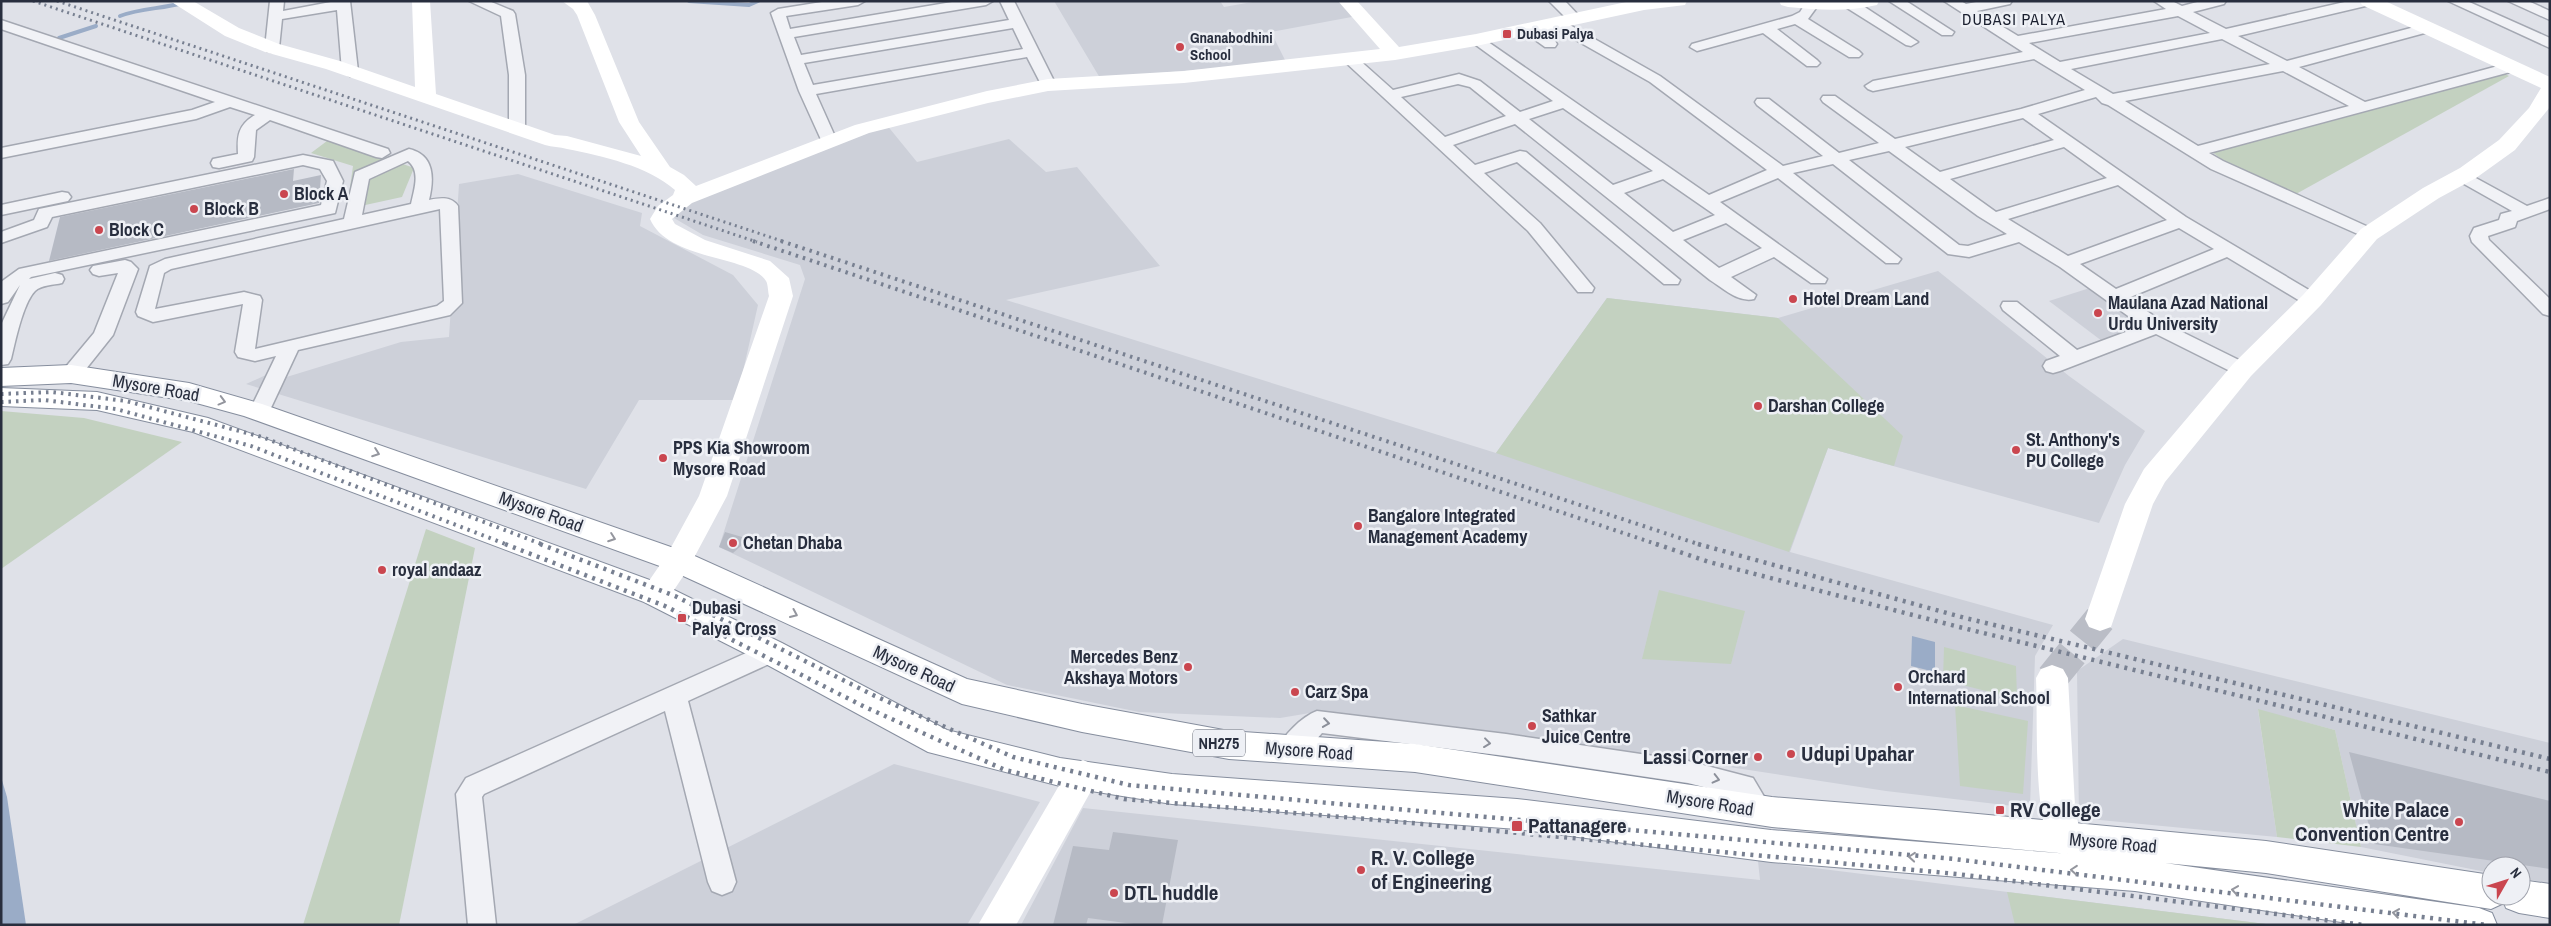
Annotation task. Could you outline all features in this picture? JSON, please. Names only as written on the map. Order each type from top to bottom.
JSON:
[{"type":"main road","points":[[421,1],[426,97]]},
{"type":"main road","points":[[571,1],[580,5],[586,16],[629,122],[662,171]]},
{"type":"main road","points":[[1347,1],[1379,39],[1395,54]]},
{"type":"main road","points":[[655,594],[678,561],[713,496],[782,296],[777,278],[762,266],[697,245],[665,228],[661,219],[666,211],[684,198],[829,140],[862,129],[987,97],[1048,85],[1184,78],[1395,54],[1476,40],[1644,4],[1678,1]]},
{"type":"main road","points":[[1788,1],[1837,6],[1861,3]]},
{"type":"main road","points":[[2369,1],[2509,68],[2550,85]]},
{"type":"main road","points":[[182,3],[232,32],[272,48],[350,71],[517,127],[552,141],[567,142],[662,171],[680,181],[686,188],[684,198]]},
{"type":"main road","points":[[2100,619],[2139,504],[2154,476],[2242,370],[2312,300],[2369,234],[2508,145],[2537,111],[2550,90]]},
{"type":"main road","points":[[552,141],[558,147],[655,176],[668,182],[684,198]]},
{"type":"main road","name":"Mysore Road","points":[[1,377],[71,374],[189,392],[259,412],[678,561],[962,691],[1082,718],[1219,744],[1289,751],[1415,758],[1759,810],[2266,858],[2481,890]]},
{"type":"main road","name":"Mysore Road","points":[[1,397],[97,401],[199,424],[655,594],[771,652],[940,742],[1060,772],[1172,788],[1517,814],[1771,846],[2135,875],[2479,925]]},
{"type":"main road","points":[[2052,678],[2058,806],[2064,839]]},
{"type":"main road","points":[[996,925],[1082,775]]},
{"type":"main road","points":[[2531,898],[2550,902]]},
{"type":"street","points":[[476,1],[508,14],[517,75],[517,127]]},
{"type":"street","points":[[829,140],[807,91],[778,13],[858,1]]},
{"type":"street","points":[[785,36],[790,33],[948,5],[986,1]]},
{"type":"street","points":[[1007,1],[1048,85]]},
{"type":"street","points":[[1556,1],[1574,18]]},
{"type":"street","points":[[1896,1],[1947,32]]},
{"type":"street","points":[[1957,5],[2005,1]]},
{"type":"street","points":[[2161,1],[2365,108]]},
{"type":"street","points":[[2014,41],[2180,11],[2219,1]]},
{"type":"street","points":[[2056,68],[2226,34],[2369,1]]},
{"type":"street","points":[[2455,1],[2550,44]]},
{"type":"street","points":[[2516,1],[2550,16]]},
{"type":"street","points":[[272,48],[277,9],[344,3],[350,71]]},
{"type":"street","points":[[1861,3],[1911,42]]},
{"type":"street","points":[[1697,47],[1767,29],[1797,19],[1806,15],[1812,4]]},
{"type":"street","points":[[1957,5],[2056,68],[2217,165],[2369,234]]},
{"type":"street","points":[[1797,19],[1854,54]]},
{"type":"street","points":[[796,60],[1018,23]]},
{"type":"street","points":[[1556,23],[1655,79],[1803,189],[1892,259]]},
{"type":"street","points":[[1,24],[382,153]]},
{"type":"street","points":[[1529,28],[1550,44]]},
{"type":"street","points":[[1708,201],[1778,172],[1890,144],[2102,96],[2286,66],[2427,28]]},
{"type":"street","points":[[1767,29],[1812,63]]},
{"type":"street","points":[[1476,40],[1818,279]]},
{"type":"street","points":[[807,91],[1032,52]]},
{"type":"street","points":[[1873,86],[2035,54]]},
{"type":"street","points":[[1351,60],[1547,240],[1585,288]]},
{"type":"street","points":[[2195,152],[2509,68]]},
{"type":"street","points":[[1390,95],[1459,79],[1468,80],[1520,118],[1717,276],[1747,294]]},
{"type":"street","points":[[1829,99],[1993,218],[2066,263],[2157,327],[2242,370]]},
{"type":"street","points":[[1,152],[196,114],[230,101]]},
{"type":"street","points":[[1442,143],[1565,102]]},
{"type":"street","points":[[1763,102],[1954,250],[1969,252],[2022,235]]},
{"type":"street","points":[[2026,113],[2118,180],[2180,221],[2312,300]]},
{"type":"street","points":[[1,210],[246,157],[245,131],[250,123],[270,114]]},
{"type":"street","points":[[1936,178],[2064,142]]},
{"type":"street","points":[[352,222],[361,176],[409,154],[422,164],[426,173],[419,207]]},
{"type":"street","points":[[1472,170],[1520,156],[1671,280]]},
{"type":"street","points":[[1,238],[41,223],[45,213],[303,160],[327,166],[335,182],[329,209],[25,273],[10,284],[1,298]]},
{"type":"street","points":[[1612,192],[1666,172]]},
{"type":"street","points":[[2456,179],[2526,212]]},
{"type":"street","points":[[2456,179],[2507,218],[2509,223],[2480,232],[2479,236],[2482,242],[2550,310]]},
{"type":"street","points":[[1993,218],[2118,180]]},
{"type":"street","points":[[2507,218],[2550,202]]},
{"type":"street","points":[[442,203],[449,206],[454,303],[443,311],[255,355],[245,352],[253,300],[244,298],[153,316],[145,312],[156,270],[165,264],[419,207],[442,203]]},
{"type":"street","points":[[1671,240],[1729,216]]},
{"type":"street","points":[[2066,263],[2180,221]]},
{"type":"street","points":[[1717,276],[1776,249]]},
{"type":"street","points":[[2114,297],[2227,250]]},
{"type":"street","points":[[1,359],[4,344],[28,287],[36,283],[121,266],[128,267],[129,275],[110,322],[103,335],[71,374]]},
{"type":"street","points":[[2010,306],[2075,358]]},
{"type":"street","points":[[2053,366],[2157,327]]},
{"type":"street","points":[[259,412],[273,386],[290,346]]},
{"type":"street","points":[[482,925],[469,794],[475,786],[771,652]]},
{"type":"street","points":[[674,696],[722,882]]},
{"type":"shaded area","name":"Gnanabodhini School","points":[[1054,1],[1220,1],[1224,7],[1258,1],[1345,1],[1357,16],[1271,32],[1286,62],[1100,78]]},
{"type":"shaded area","points":[[886,124],[917,162],[1009,139],[1046,172],[1077,167],[1160,266],[1006,300],[1496,453],[1607,298],[1778,318],[1938,271],[2069,376],[2145,431],[2125,465],[2099,523],[1828,448],[1790,552],[2053,625],[2035,656],[2030,808],[1886,791],[1638,753],[1322,711],[1280,718],[1139,712],[1007,685],[719,547],[805,279],[800,265],[703,235],[674,218],[687,198]]},
{"type":"shaded area","points":[[518,174],[642,213],[640,226],[733,275],[758,305],[741,380],[739,400],[639,400],[586,489],[246,384],[266,375],[280,379],[401,342],[449,337],[459,184]]},
{"type":"shaded area","name":"Maulana Azad National Urdu University","points":[[2093,287],[2147,326],[2102,341],[2049,301]]},
{"type":"shaded area","points":[[2123,639],[2550,743],[2550,884],[2531,880],[2531,856],[2481,856],[2481,871],[2361,847],[2335,730],[2258,710],[2277,837],[2079,818],[2077,671]]},
{"type":"shaded area","points":[[894,764],[1040,802],[967,925],[573,925]]},
{"type":"shaded area","name":"R. V. College of Engineering","points":[[1083,808],[1760,880],[1758,861],[2274,925],[1021,925]]},
{"type":"green space","points":[[2501,72],[2509,76],[2296,194],[2225,162],[2202,144]]},
{"type":"green space","points":[[331,138],[414,168],[402,197],[347,209],[353,166],[311,153]]},
{"type":"green space","name":"Darshan College","points":[[1607,298],[1778,318],[1903,436],[1894,466],[1828,448],[1789,552],[1496,453]]},
{"type":"green space","points":[[1,411],[84,418],[182,442],[1,569]]},
{"type":"green space","points":[[426,529],[475,548],[399,925],[303,925]]},
{"type":"green space","points":[[1659,590],[1745,611],[1731,664],[1642,659]]},
{"type":"green space","points":[[1944,647],[2016,666],[2017,699],[1943,680]]},
{"type":"green space","points":[[1955,705],[2028,721],[2023,794],[1960,786]]},
{"type":"green space","points":[[2258,709],[2335,730],[2361,847],[2277,837]]},
{"type":"green space","points":[[2007,892],[2274,925],[2015,925]]},
{"type":"water","points":[[1912,636],[1935,642],[1935,672],[1911,666]]},
{"type":"water","points":[[1,777],[7,797],[26,925],[1,925]]},
{"type":"building","points":[[294,169],[293,181],[321,175],[319,203],[49,261],[60,217]]},
{"type":"building","name":"Chetan Dhaba","points":[[725,532],[749,539],[733,553],[719,547]]},
{"type":"building","name":"White Palace Convention Centre","points":[[2349,752],[2550,801],[2550,869],[2531,866],[2531,856],[2481,856],[2481,859],[2374,844]]},
{"type":"building","name":"DTL huddle","points":[[1113,832],[1178,840],[1162,925],[1141,925],[1088,918],[1086,925],[1053,925],[1073,846],[1109,850]]},
{"type":"waterway","points":[[689,1],[749,5],[758,1]]},
{"type":"waterway","points":[[120,16],[136,11],[183,3]]},
{"type":"waterway","points":[[59,38],[96,26]]},
{"type":"tunnel","points":[[2052,678],[2100,619]]},
{"type":"railway","points":[[33,1],[757,242]]},
{"type":"railway","points":[[57,1],[785,242]]},
{"type":"railway","points":[[753,241],[1659,545]]},
{"type":"railway","points":[[781,241],[1701,545]]},
{"type":"railway","points":[[1,394],[52,392],[126,401],[262,437],[544,545]]},
{"type":"railway","points":[[1,402],[44,400],[116,409],[251,446],[508,545]]},
{"type":"railway","points":[[505,544],[665,606],[865,707],[1005,770],[1124,799],[1379,820],[1957,874],[2364,925]]},
{"type":"railway","points":[[540,544],[675,596],[875,696],[1013,757],[1129,785],[1954,859],[2487,925]]},
{"type":"railway","points":[[1656,544],[1709,562],[1959,627],[2550,772]]},
{"type":"railway","points":[[1698,544],[1965,618],[2550,759]]},
{"type":"place","name":"Dubasi Palya","points":[[1507,34]]},
{"type":"place","name":"Gnanabodhini School","points":[[1180,47]]},
{"type":"place","name":"Block A","points":[[284,194]]},
{"type":"place","name":"Block B","points":[[194,209]]},
{"type":"place","name":"Block C","points":[[99,230]]},
{"type":"place","name":"Hotel Dream Land","points":[[1793,299]]},
{"type":"place","name":"Maulana Azad National Urdu University","points":[[2098,313]]},
{"type":"place","name":"Darshan College","points":[[1758,406]]},
{"type":"place","name":"St. Anthony's PU College","points":[[2016,450]]},
{"type":"place","name":"PPS Kia Showroom Mysore Road","points":[[663,458]]},
{"type":"place","name":"Bangalore Integrated Management Academy","points":[[1358,526]]},
{"type":"place","name":"Chetan Dhaba","points":[[733,543]]},
{"type":"place","name":"royal andaaz","points":[[382,570]]},
{"type":"place","name":"Dubasi Palya Cross","points":[[682,618]]},
{"type":"place","name":"Mercedes Benz Akshaya Motors","points":[[1188,667]]},
{"type":"place","name":"Orchard International School","points":[[1898,687]]},
{"type":"place","name":"Carz Spa","points":[[1295,692]]},
{"type":"place","name":"Sathkar Juice Centre","points":[[1532,726]]},
{"type":"place","name":"Udupi Upahar","points":[[1791,754]]},
{"type":"place","name":"Lassi Corner","points":[[1758,757]]},
{"type":"place","name":"RV College","points":[[2000,810]]},
{"type":"place","name":"White Palace Convention Centre","points":[[2459,822]]},
{"type":"place","name":"Pattanagere","points":[[1517,826]]},
{"type":"place","name":"R. V. College of Engineering","points":[[1361,870]]},
{"type":"place","name":"DTL huddle","points":[[1114,893]]},
{"type":"district","name":"DUBASI PALYA","points":[[2014,19]]}]
